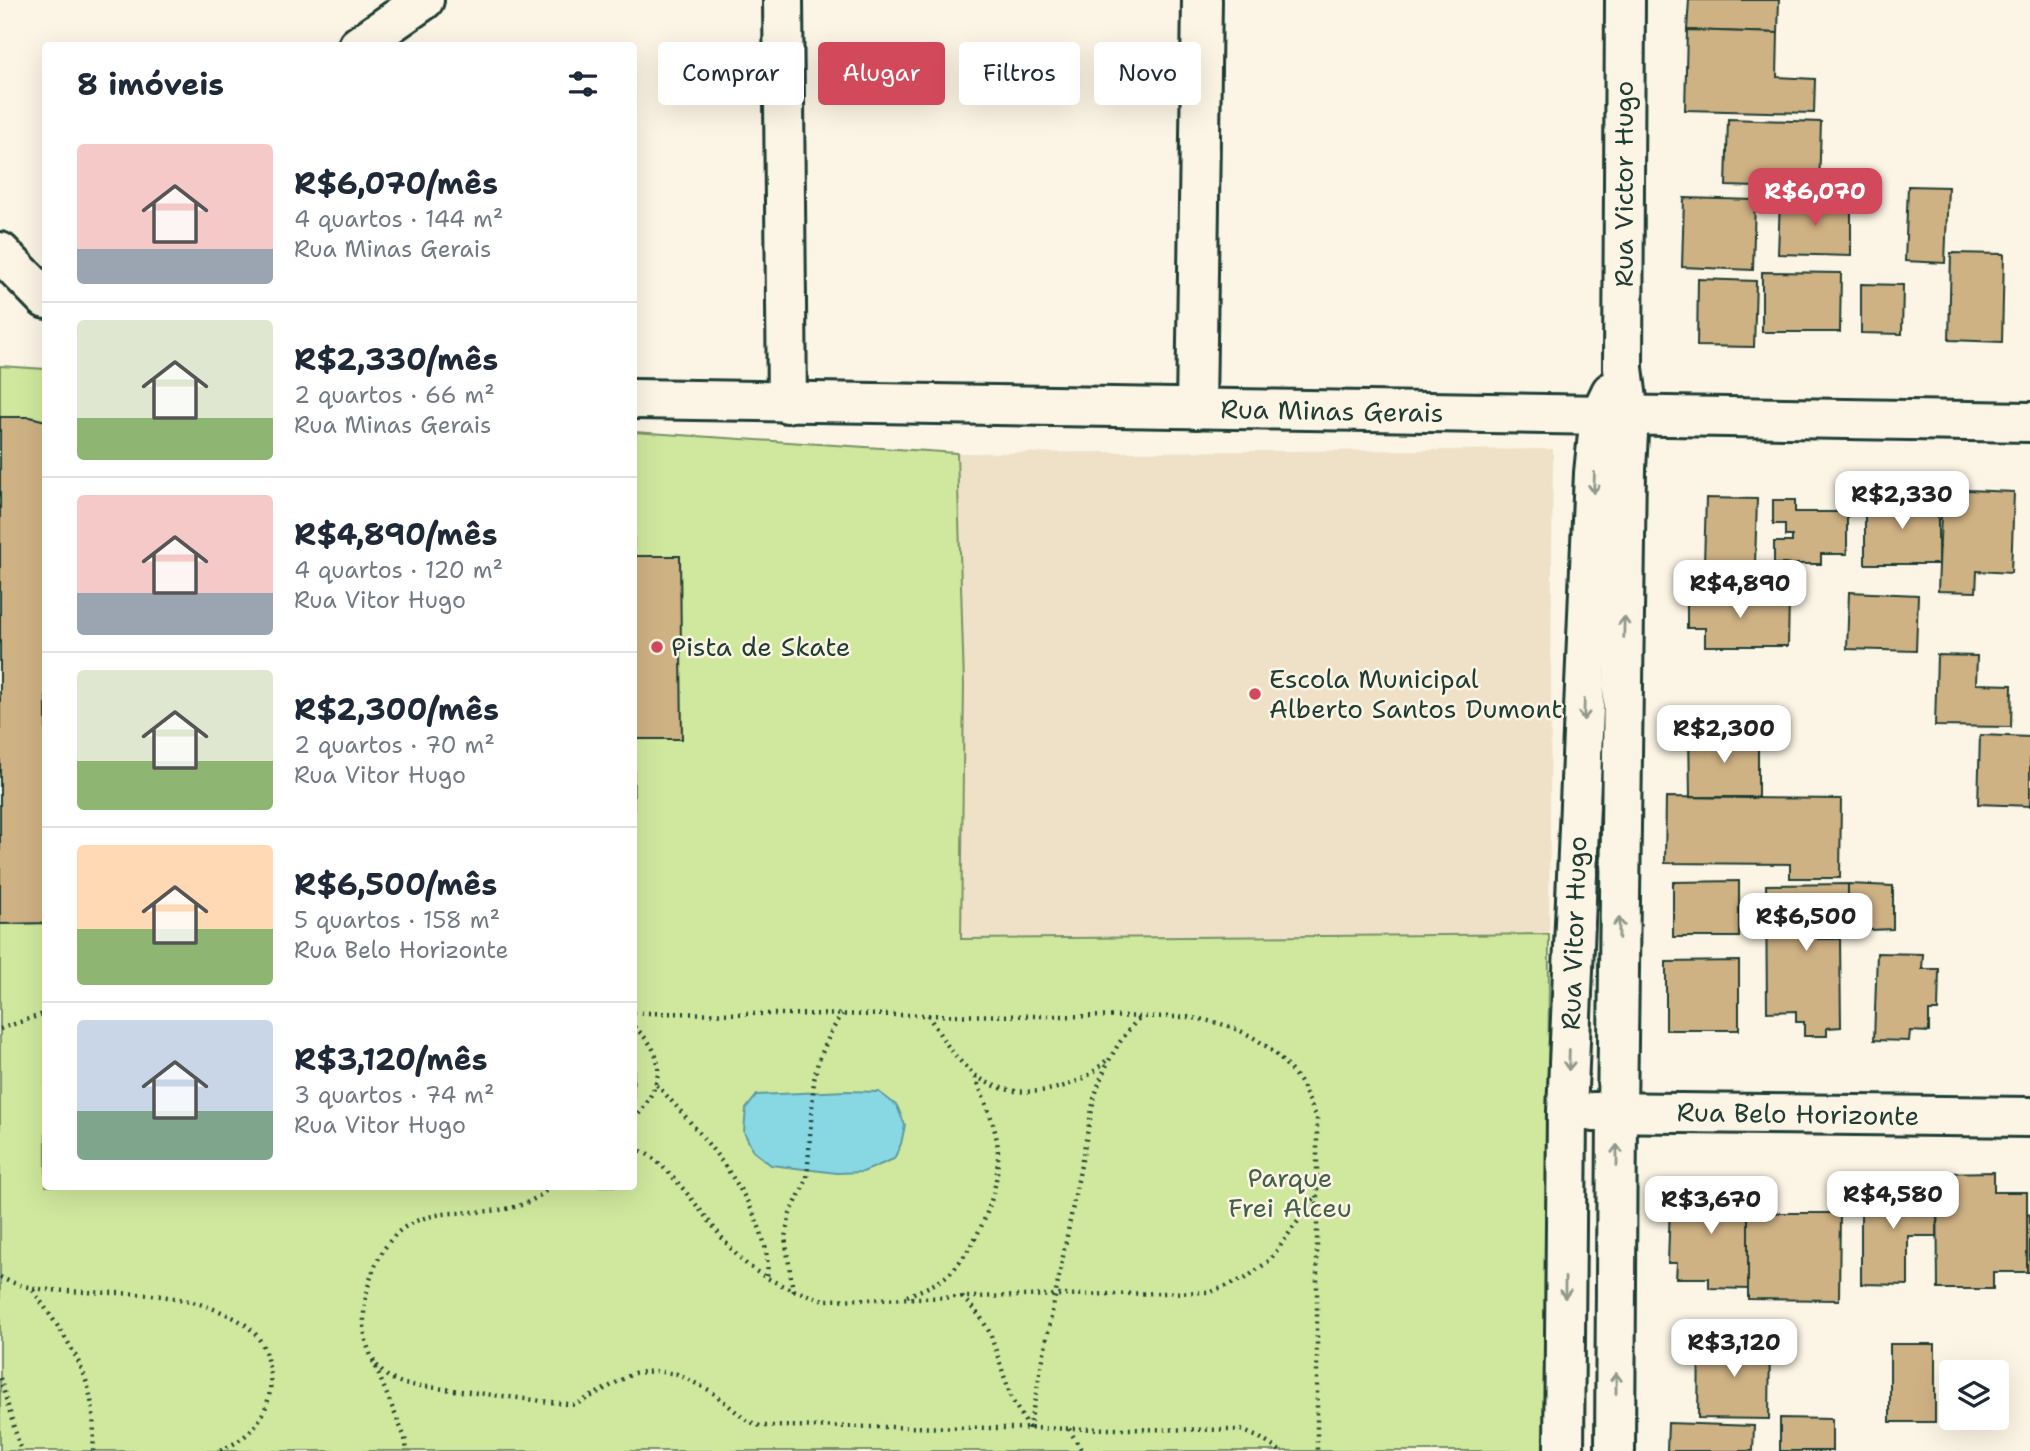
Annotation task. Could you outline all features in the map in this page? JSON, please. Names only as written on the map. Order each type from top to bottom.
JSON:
[{"type":"street","points":[[364,42],[424,0]]},
{"type":"street","points":[[783,0],[787,403]]},
{"type":"street","points":[[1196,410],[1202,0]]},
{"type":"street","name":"Rua Victor Hugo","points":[[1614,416],[1623,368],[1625,0]]},
{"type":"street","name":"Rua Minas Gerais","points":[[637,399],[2030,422]]},
{"type":"street","name":"Rua Vitor Hugo","points":[[1564,1451],[1567,1112],[1594,473],[1614,416]]},
{"type":"street","name":"Rua Vitor Hugo","points":[[1614,416],[1626,469],[1615,1451]]},
{"type":"street","name":"Rua Belo Horizonte","points":[[1567,1112],[2030,1118]]},
{"type":"path","points":[[637,1013],[1187,1017],[1222,1022],[1260,1040],[1296,1076],[1317,1118],[1317,1451]]},
{"type":"path","points":[[0,1029],[42,1014]]},
{"type":"path","points":[[793,1292],[785,1237],[790,1214],[807,1179],[814,1080],[825,1045],[842,1014]]},
{"type":"path","points":[[928,1015],[952,1051],[975,1074],[994,1087],[1021,1092],[1061,1087],[1084,1078],[1112,1056]]},
{"type":"path","points":[[1029,1429],[1094,1099],[1101,1074],[1123,1035],[1141,1016]]},
{"type":"path","points":[[637,1030],[646,1037],[659,1069],[657,1085],[637,1115]]},
{"type":"path","points":[[903,1298],[939,1282],[953,1270],[988,1213],[997,1175],[997,1141],[975,1074]]},
{"type":"path","points":[[657,1085],[706,1139],[739,1190],[764,1238],[769,1259],[767,1276]]},
{"type":"path","points":[[637,1150],[661,1165],[742,1261],[793,1292],[824,1300],[1212,1292],[1246,1278],[1270,1260],[1317,1194]]},
{"type":"path","points":[[407,1451],[405,1438],[370,1354],[365,1331],[369,1282],[376,1261],[389,1242],[405,1227],[435,1214],[500,1211],[524,1205],[545,1190]]},
{"type":"path","points":[[0,1277],[32,1289],[160,1295],[195,1301],[244,1322],[257,1334],[265,1350],[271,1372],[271,1389],[253,1430],[216,1451]]},
{"type":"path","points":[[32,1289],[74,1353],[89,1382],[93,1411],[93,1451]]},
{"type":"path","points":[[962,1297],[980,1316],[990,1333],[1012,1400],[1029,1429]]},
{"type":"path","points":[[370,1354],[384,1374],[404,1384],[576,1405],[615,1381],[634,1373],[655,1371],[677,1374],[711,1391],[746,1420],[760,1426],[1241,1430],[1280,1451]]},
{"type":"path","points":[[0,1378],[21,1451]]},
{"type":"path","points":[[1069,1429],[1082,1451]]},
{"type":"shaded area","name":"Escola Municipal Alberto Santos Dumont","points":[[1553,449],[1549,934],[961,939],[957,453]]},
{"type":"green space","points":[[0,366],[42,369],[42,420],[30,417],[0,417]]},
{"type":"green space","name":"Parque Frei Alceu","points":[[637,432],[957,453],[964,685],[961,939],[1549,934],[1547,1451],[0,1451],[0,924],[42,923],[42,1190],[637,1190]]},
{"type":"water","points":[[879,1092],[897,1106],[905,1125],[894,1159],[863,1172],[837,1173],[771,1165],[753,1151],[744,1132],[746,1109],[757,1095]]},
{"type":"building","points":[[1689,0],[1779,0],[1778,33],[1687,30]]},
{"type":"building","points":[[1687,30],[1778,33],[1777,77],[1815,79],[1814,113],[1685,110]]},
{"type":"building","points":[[1728,119],[1821,122],[1819,189],[1726,186]]},
{"type":"building","points":[[1908,186],[1948,187],[1945,263],[1905,261]]},
{"type":"building","points":[[1684,198],[1755,200],[1753,270],[1682,267]]},
{"type":"building","points":[[1780,199],[1851,201],[1851,256],[1778,254]]},
{"type":"building","points":[[1951,253],[2004,254],[2002,342],[1949,340]]},
{"type":"building","points":[[1762,272],[1841,273],[1840,332],[1762,332]]},
{"type":"building","points":[[1698,279],[1756,281],[1754,347],[1697,346]]},
{"type":"building","points":[[1861,284],[1903,285],[1902,334],[1861,333]]},
{"type":"building","points":[[0,417],[30,417],[42,420],[42,923],[0,924]]},
{"type":"building","points":[[1942,489],[2014,492],[2011,573],[1977,571],[1976,592],[1938,591]]},
{"type":"building","points":[[1706,498],[1757,499],[1754,596],[1703,595]]},
{"type":"building","points":[[1865,498],[1938,498],[1938,564],[1865,564]]},
{"type":"building","points":[[1773,500],[1795,500],[1795,512],[1847,512],[1847,554],[1821,554],[1821,564],[1774,564],[1774,542],[1792,542],[1792,536],[1785,536],[1785,524],[1773,524]]},
{"type":"building","name":"Pista de Skate","points":[[637,556],[680,556],[682,739],[637,739]]},
{"type":"building","points":[[1849,592],[1918,595],[1916,651],[1847,649]]},
{"type":"building","points":[[1687,595],[1789,596],[1788,646],[1705,646],[1705,628],[1687,628]]},
{"type":"building","points":[[1937,655],[1977,656],[1976,684],[2012,685],[2011,727],[1935,726]]},
{"type":"building","points":[[1689,733],[1758,733],[1758,797],[1690,797]]},
{"type":"building","points":[[1980,735],[2030,737],[2030,806],[1978,804]]},
{"type":"building","points":[[1666,797],[1841,799],[1840,878],[1790,878],[1790,864],[1665,863]]},
{"type":"building","points":[[1739,881],[1739,937],[1673,937],[1673,882]]},
{"type":"building","points":[[1848,884],[1893,886],[1893,929],[1848,931]]},
{"type":"building","points":[[1848,884],[1848,931],[1818,931],[1818,939],[1840,939],[1841,1027],[1827,1028],[1827,1036],[1804,1036],[1804,1022],[1796,1022],[1796,1011],[1767,1012],[1766,885]]},
{"type":"building","points":[[1877,953],[1923,954],[1922,969],[1939,969],[1938,1011],[1929,1011],[1929,1032],[1910,1031],[1909,1041],[1874,1040]]},
{"type":"building","points":[[1739,961],[1739,1030],[1666,1030],[1666,962]]},
{"type":"building","points":[[1994,1172],[1994,1192],[2027,1192],[2027,1272],[1993,1272],[1993,1289],[1938,1289],[1937,1173]]},
{"type":"building","points":[[1692,1182],[1717,1182],[1724,1191],[1749,1191],[1748,1289],[1709,1288],[1709,1278],[1676,1278],[1677,1263],[1668,1263],[1670,1203],[1684,1203],[1692,1196]]},
{"type":"building","points":[[1861,1188],[1937,1188],[1937,1236],[1908,1236],[1908,1285],[1861,1284]]},
{"type":"building","points":[[1748,1213],[1840,1213],[1839,1300],[1748,1299]]},
{"type":"building","points":[[2027,1214],[2030,1215],[2030,1272],[2027,1272]]},
{"type":"building","points":[[1699,1340],[1770,1341],[1769,1419],[1698,1418]]},
{"type":"building","points":[[1890,1344],[1935,1344],[1935,1422],[1890,1422]]},
{"type":"building","points":[[1780,1418],[1832,1419],[1832,1451],[1780,1451]]},
{"type":"building","points":[[1668,1423],[1754,1426],[1753,1451],[1667,1451]]},
{"type":"place","name":"Pista de Skate","points":[[657,647]]},
{"type":"place","name":"Escola Municipal Alberto Santos Dumont","points":[[1255,694]]}]
